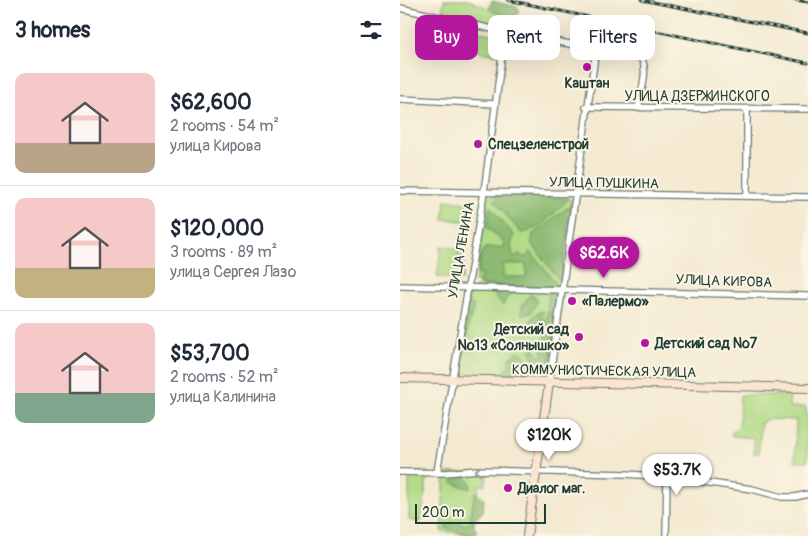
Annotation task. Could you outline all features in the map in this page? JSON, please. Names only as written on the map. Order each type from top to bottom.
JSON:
[{"type":"main road","name":"КОММУНИСТИЧЕСКАЯ УЛИЦА","points":[[400,378],[808,388]]},
{"type":"main road","points":[[527,536],[549,383]]},
{"type":"street","points":[[400,8],[488,28]]},
{"type":"street","name":"УЛИЦА ЛЕНИНА","points":[[437,472],[484,192],[501,60]]},
{"type":"street","points":[[549,383],[576,196],[586,107],[594,60]]},
{"type":"street","points":[[638,108],[644,68],[642,60]]},
{"type":"street","points":[[400,100],[494,104]]},
{"type":"street","name":"УЛИЦА ДЗЕРЖИНСКОГО","points":[[586,107],[808,109]]},
{"type":"street","points":[[747,196],[748,109]]},
{"type":"street","name":"УЛИЦА ПУШКИНА","points":[[400,191],[576,196],[808,197]]},
{"type":"street","name":"УЛИЦА КИРОВА","points":[[400,286],[562,288],[808,296]]},
{"type":"street","points":[[400,472],[477,470],[667,477],[752,489],[782,497],[808,494]]},
{"type":"street","points":[[666,536],[667,477]]},
{"type":"green space","points":[[444,0],[468,0],[505,15],[488,15],[488,23],[478,21],[478,15],[442,13]]},
{"type":"green space","points":[[492,1],[518,7],[519,11],[517,15],[502,15],[489,8]]},
{"type":"green space","points":[[478,31],[488,33],[488,53],[478,51]]},
{"type":"green space","points":[[493,195],[571,199],[562,281],[559,286],[480,285],[475,282],[488,197]]},
{"type":"green space","points":[[499,195],[568,198],[541,224],[534,229],[521,233],[494,200]]},
{"type":"green space","points":[[445,200],[473,204],[471,222],[443,219]]},
{"type":"green space","points":[[572,204],[561,282],[531,243],[533,234]]},
{"type":"green space","points":[[490,207],[514,235],[511,246],[513,255],[515,257],[518,254],[526,258],[530,251],[556,283],[554,287],[480,285],[479,279],[485,275],[478,275],[481,255],[485,248],[505,247],[503,241],[487,228]],"holes":[[[503,264],[526,264],[526,277],[503,277]]]},
{"type":"green space","points":[[441,246],[459,249],[458,255],[464,256],[462,280],[437,277]]},
{"type":"green space","points":[[476,287],[562,288],[549,378],[457,373],[469,292]]},
{"type":"green space","points":[[489,287],[516,287],[515,292],[506,298],[503,306]]},
{"type":"green space","points":[[549,289],[560,290],[548,375],[539,367],[530,351],[533,348],[540,357],[543,357],[542,346],[546,331]]},
{"type":"green space","points":[[530,295],[535,296],[537,301],[531,313],[521,314],[522,306]]},
{"type":"green space","points":[[468,305],[474,306],[469,323],[462,370],[457,373]]},
{"type":"green space","points":[[542,311],[544,312],[540,317],[545,319],[544,323],[525,330],[533,317]]},
{"type":"green space","points":[[516,352],[521,352],[536,369],[534,373],[506,374],[504,372],[510,365],[508,361]]},
{"type":"green space","points":[[740,395],[790,395],[789,407],[806,407],[808,461],[795,461],[796,420],[768,419],[761,423],[759,453],[754,454],[754,438],[732,436],[731,434],[739,425]]},
{"type":"green space","points":[[488,471],[485,485],[479,485],[473,535],[441,531],[445,473]]},
{"type":"green space","points":[[409,472],[428,472],[421,522],[409,520]]},
{"type":"green space","points":[[456,475],[465,476],[471,484],[470,489],[455,484],[451,477]]},
{"type":"green space","points":[[475,492],[484,499],[483,512],[474,520],[473,525],[477,531],[474,535],[446,528],[445,526],[454,522],[469,525]]},
{"type":"railway","points":[[508,0],[808,63]]},
{"type":"railway","points":[[642,0],[808,33]]},
{"type":"railway","points":[[796,0],[808,2]]},
{"type":"place","name":"Каштан","points":[[587,67]]},
{"type":"place","name":"Спецзеленстрой","points":[[478,144]]},
{"type":"place","name":"«Палермо»","points":[[572,301]]},
{"type":"place","name":"Детский сад №13 «Солнышко»","points":[[579,337]]},
{"type":"place","name":"Детский сад №7","points":[[645,343]]},
{"type":"place","name":"Диалог маг.","points":[[508,488]]}]
